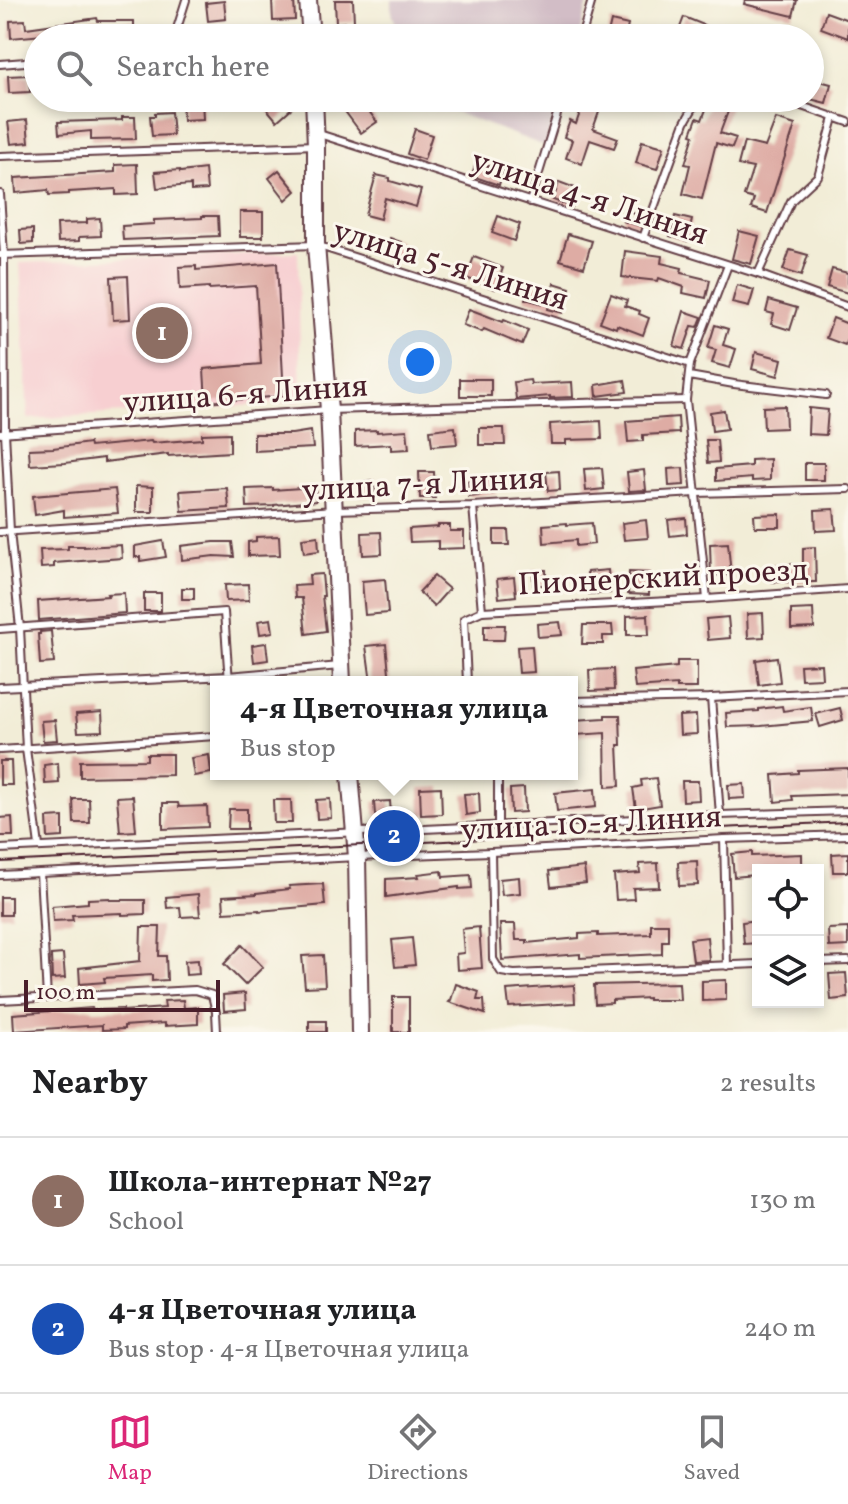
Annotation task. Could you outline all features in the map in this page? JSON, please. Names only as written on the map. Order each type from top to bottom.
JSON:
[{"type":"street","points":[[308,0],[310,24]]},
{"type":"street","points":[[315,112],[316,245],[329,410],[342,674]]},
{"type":"street","points":[[351,780],[357,857],[360,1032]]},
{"type":"lane","points":[[180,24],[186,0]]},
{"type":"lane","points":[[585,24],[592,0]]},
{"type":"lane","points":[[0,64],[24,62]]},
{"type":"lane","points":[[530,202],[558,112]]},
{"type":"lane","points":[[643,238],[691,112]]},
{"type":"lane","points":[[820,112],[848,122]]},
{"type":"lane","points":[[758,274],[791,201],[818,176],[834,118]]},
{"type":"lane","name":"улица 4-я Линия","points":[[0,156],[316,139],[530,202],[758,274],[848,307]]},
{"type":"lane","points":[[0,194],[2,433],[20,628],[26,749],[39,846]]},
{"type":"lane","name":"улица 5-я Линия","points":[[2,255],[316,245],[690,364]]},
{"type":"lane","points":[[707,599],[686,400],[690,364],[728,265]]},
{"type":"lane","points":[[689,376],[826,395]]},
{"type":"lane","name":"улица 6-я Линия","points":[[2,433],[329,410],[686,400]]},
{"type":"lane","name":"улица 7-я Линия","points":[[0,532],[335,510],[848,489]]},
{"type":"lane","points":[[467,676],[464,619],[482,611],[473,506]]},
{"type":"lane","name":"Пионерский проезд","points":[[482,611],[848,589]]},
{"type":"lane","points":[[0,629],[224,612],[228,676]]},
{"type":"lane","points":[[296,676],[342,674]]},
{"type":"lane","points":[[0,687],[210,680]]},
{"type":"lane","points":[[578,701],[848,691]]},
{"type":"lane","points":[[711,698],[720,815]]},
{"type":"lane","points":[[0,750],[210,736]]},
{"type":"lane","points":[[498,780],[498,826]]},
{"type":"lane","name":"улица 10-я Линия","points":[[0,849],[848,811]]},
{"type":"lane","name":"улица 10-я Линия","points":[[0,875],[848,835]]},
{"type":"lane","points":[[724,839],[727,966]]},
{"type":"lane","points":[[491,852],[493,959],[501,972],[752,964]]},
{"type":"lane","points":[[40,873],[47,998]]},
{"type":"lane","points":[[824,962],[848,961]]},
{"type":"lane","points":[[0,1000],[195,990],[212,995],[217,1032]]},
{"type":"shaded area","points":[[392,0],[589,0],[582,24],[396,24]]},
{"type":"shaded area","points":[[454,112],[556,112],[545,146]]},
{"type":"shaded area","points":[[298,252],[301,402],[28,419],[20,263]]},
{"type":"building","points":[[272,0],[294,0],[295,20],[273,21]]},
{"type":"building","points":[[335,0],[353,0],[354,22],[336,23]]},
{"type":"building","points":[[745,0],[797,0],[793,16],[744,4]]},
{"type":"building","points":[[224,1],[226,19],[208,21],[206,3]]},
{"type":"building","points":[[826,12],[848,20],[848,38],[824,29]]},
{"type":"building","points":[[684,17],[702,24],[681,24]]},
{"type":"building","points":[[97,18],[98,21],[134,21],[134,24],[54,24]]},
{"type":"building","points":[[25,20],[24,37],[11,38],[10,21]]},
{"type":"building","points":[[24,75],[24,92],[9,93],[8,76]]},
{"type":"building","points":[[824,82],[831,84],[824,102]]},
{"type":"building","points":[[171,112],[173,135],[152,136],[150,116]]},
{"type":"building","points":[[183,112],[203,112],[203,119],[183,120]]},
{"type":"building","points":[[270,112],[287,112],[277,121]]},
{"type":"building","points":[[345,112],[370,112],[377,122],[361,133]]},
{"type":"building","points":[[580,112],[599,112],[593,129],[618,138],[614,148],[590,140],[582,164],[566,158],[572,140],[564,137],[570,121],[576,124]]},
{"type":"building","points":[[705,112],[728,112],[720,133],[736,138],[732,148],[716,143],[702,199],[683,194],[690,165],[685,164],[694,135],[691,134],[697,118],[702,120]]},
{"type":"building","points":[[122,117],[135,117],[136,139],[91,140],[91,131],[59,134],[58,122],[122,120]]},
{"type":"building","points":[[776,119],[795,125],[767,213],[751,208],[754,199],[744,196],[753,168],[738,165],[744,142],[765,147]]},
{"type":"building","points":[[27,120],[29,142],[11,144],[8,122]]},
{"type":"building","points":[[415,129],[432,135],[424,160],[407,154]]},
{"type":"building","points":[[642,141],[664,147],[657,169],[636,163]]},
{"type":"building","points":[[476,162],[503,171],[499,185],[472,176]]},
{"type":"building","points":[[137,164],[138,194],[116,195],[116,189],[49,195],[48,190],[16,193],[15,178],[115,172],[115,165]]},
{"type":"building","points":[[205,169],[207,190],[191,191],[191,185],[157,188],[155,172]]},
{"type":"building","points":[[279,170],[296,191],[286,200],[269,178]]},
{"type":"building","points":[[376,175],[421,190],[416,207],[385,198],[380,219],[365,215]]},
{"type":"building","points":[[559,182],[578,189],[572,207],[553,200]]},
{"type":"building","points":[[626,211],[644,217],[641,226],[623,221]]},
{"type":"building","points":[[240,212],[263,212],[263,237],[240,237]]},
{"type":"building","points":[[218,216],[219,236],[123,240],[122,226]]},
{"type":"building","points":[[498,216],[520,224],[514,241],[492,233]]},
{"type":"building","points":[[675,216],[692,220],[687,241],[670,236]]},
{"type":"building","points":[[100,218],[101,236],[58,242],[57,224],[87,223],[87,219]]},
{"type":"building","points":[[33,229],[33,243],[21,244],[20,230]]},
{"type":"building","points":[[739,231],[759,236],[751,264],[732,259]]},
{"type":"building","points":[[568,234],[592,241],[584,267],[560,260]]},
{"type":"building","points":[[390,238],[401,242],[396,258],[385,255]]},
{"type":"building","points":[[790,250],[808,255],[801,276],[783,270]]},
{"type":"building","points":[[625,251],[662,256],[661,263],[682,268],[681,273],[710,280],[706,298],[683,293],[684,287],[659,278],[658,281],[622,277]]},
{"type":"building","points":[[474,257],[503,268],[495,289],[466,278]]},
{"type":"building","points":[[277,263],[284,396],[206,402],[204,369],[261,364],[256,286],[180,289],[179,267],[196,266],[196,270]]},
{"type":"building","points":[[832,269],[848,273],[848,293],[827,287]]},
{"type":"building","points":[[128,276],[130,319],[113,320],[111,277]]},
{"type":"building","points":[[529,283],[553,289],[554,283],[570,288],[563,313],[548,309],[549,305],[525,299]]},
{"type":"building","points":[[737,285],[754,290],[749,307],[732,303]]},
{"type":"building","points":[[611,294],[627,300],[625,306],[649,318],[643,335],[600,322]]},
{"type":"building","points":[[769,300],[797,308],[790,330],[771,324],[774,314],[766,312]]},
{"type":"building","points":[[469,309],[528,330],[522,345],[484,329],[482,332],[463,325]]},
{"type":"building","points":[[684,311],[702,317],[698,327],[692,326],[684,349],[674,346]]},
{"type":"building","points":[[833,318],[848,324],[845,345],[826,338]]},
{"type":"building","points":[[715,325],[728,329],[723,345],[736,349],[730,368],[712,363],[716,350],[708,348]]},
{"type":"building","points":[[756,352],[782,359],[778,376],[752,369]]},
{"type":"building","points":[[460,379],[491,379],[491,396],[460,396]]},
{"type":"building","points":[[530,380],[531,384],[572,382],[573,397],[516,399],[514,382]]},
{"type":"building","points":[[625,380],[627,392],[597,396],[596,385]]},
{"type":"building","points":[[785,406],[786,428],[764,429],[763,407]]},
{"type":"building","points":[[809,408],[828,410],[826,435],[808,434]]},
{"type":"building","points":[[724,410],[727,429],[712,431],[710,412]]},
{"type":"building","points":[[678,417],[679,433],[643,435],[643,441],[628,442],[626,421]]},
{"type":"building","points":[[601,421],[602,439],[566,440],[566,444],[551,444],[550,424]]},
{"type":"building","points":[[455,427],[457,444],[432,446],[430,430]]},
{"type":"building","points":[[479,428],[504,428],[505,445],[479,445]]},
{"type":"building","points":[[407,430],[409,449],[391,450],[391,444],[355,446],[355,431]]},
{"type":"building","points":[[311,431],[313,448],[254,451],[254,434]]},
{"type":"building","points":[[230,433],[230,452],[30,465],[29,449],[89,443],[90,447],[152,443],[202,439],[202,434]]},
{"type":"building","points":[[706,440],[717,440],[719,462],[708,463]]},
{"type":"building","points":[[770,459],[770,480],[716,481],[716,469],[751,466],[751,460]]},
{"type":"building","points":[[805,463],[824,463],[824,480],[805,480]]},
{"type":"building","points":[[602,468],[604,489],[586,491],[584,469]]},
{"type":"building","points":[[683,468],[684,485],[669,486],[668,469]]},
{"type":"building","points":[[644,470],[646,490],[629,491],[627,472]]},
{"type":"building","points":[[559,471],[560,490],[548,491],[546,472]]},
{"type":"building","points":[[419,472],[434,472],[435,498],[420,498]]},
{"type":"building","points":[[495,477],[497,493],[469,497],[467,481]]},
{"type":"building","points":[[374,481],[375,496],[360,497],[359,483]]},
{"type":"building","points":[[136,486],[153,487],[153,512],[136,512]]},
{"type":"building","points":[[315,487],[316,501],[247,507],[246,489]]},
{"type":"building","points":[[227,488],[229,508],[182,511],[180,491]]},
{"type":"building","points":[[115,489],[118,513],[64,517],[64,510],[35,515],[33,496]]},
{"type":"building","points":[[834,509],[836,530],[816,531],[815,510]]},
{"type":"building","points":[[780,514],[780,527],[755,527],[754,515]]},
{"type":"building","points":[[686,518],[687,534],[670,536],[668,520]]},
{"type":"building","points":[[646,520],[648,538],[624,540],[622,523]]},
{"type":"building","points":[[592,523],[594,544],[576,546],[576,540],[544,543],[543,525]]},
{"type":"building","points":[[450,525],[450,531],[464,531],[464,548],[438,549],[438,541],[410,542],[409,529]]},
{"type":"building","points":[[494,530],[508,530],[509,545],[494,545]]},
{"type":"building","points":[[381,532],[382,554],[363,555],[362,533]]},
{"type":"building","points":[[279,536],[280,555],[248,556],[248,542],[256,541],[256,537]]},
{"type":"building","points":[[318,536],[319,551],[304,553],[302,538]]},
{"type":"building","points":[[163,541],[166,557],[140,561],[140,557],[135,557],[135,546]]},
{"type":"building","points":[[232,542],[234,557],[182,560],[181,546]]},
{"type":"building","points":[[728,543],[731,575],[711,576],[710,544]]},
{"type":"building","points":[[121,545],[122,558],[54,563],[54,567],[41,568],[40,550]]},
{"type":"building","points":[[815,547],[816,582],[772,582],[772,565],[803,564],[803,548]]},
{"type":"building","points":[[533,570],[546,570],[546,585],[533,585]]},
{"type":"building","points":[[608,570],[610,593],[589,594],[587,572]]},
{"type":"building","points":[[629,572],[650,573],[649,595],[628,594]]},
{"type":"building","points":[[695,572],[696,588],[682,589],[681,573]]},
{"type":"building","points":[[322,574],[326,631],[306,634],[302,598],[295,598],[294,586],[310,585],[309,575]]},
{"type":"building","points":[[434,576],[449,589],[434,606],[419,592]]},
{"type":"building","points":[[514,577],[516,596],[499,598],[497,579]]},
{"type":"building","points":[[385,579],[388,613],[365,615],[362,581]]},
{"type":"building","points":[[248,584],[249,600],[226,601],[225,585]]},
{"type":"building","points":[[182,588],[194,588],[194,599],[182,599]]},
{"type":"building","points":[[124,593],[125,613],[39,620],[38,601]]},
{"type":"building","points":[[144,593],[161,593],[161,611],[144,611]]},
{"type":"building","points":[[813,609],[814,628],[791,629],[791,610]]},
{"type":"building","points":[[763,613],[764,637],[748,638],[747,614]]},
{"type":"building","points":[[648,615],[649,635],[627,635],[627,616]]},
{"type":"building","points":[[728,617],[730,638],[708,640],[706,619]]},
{"type":"building","points":[[271,619],[273,632],[260,634],[258,621]]},
{"type":"building","points":[[560,622],[562,635],[538,637],[537,624]]},
{"type":"building","points":[[484,625],[505,625],[504,640],[484,640]]},
{"type":"building","points":[[583,625],[612,625],[613,636],[603,636],[603,644],[582,644]]},
{"type":"building","points":[[51,631],[54,663],[40,664],[38,634]]},
{"type":"building","points":[[266,643],[268,660],[254,662],[252,645]]},
{"type":"building","points":[[386,644],[389,676],[370,676],[366,646]]},
{"type":"building","points":[[532,646],[534,672],[519,673],[517,647]]},
{"type":"building","points":[[777,657],[780,682],[759,685],[756,660]]},
{"type":"building","points":[[677,661],[697,661],[697,688],[677,688],[677,685],[635,688],[633,671],[677,667]]},
{"type":"building","points":[[821,664],[822,678],[801,679],[800,665]]},
{"type":"building","points":[[613,669],[614,690],[590,691],[589,670]]},
{"type":"building","points":[[782,706],[783,711],[811,707],[813,721],[727,727],[726,713]]},
{"type":"building","points":[[840,708],[843,720],[820,727],[816,714]]},
{"type":"building","points":[[102,712],[103,731],[78,732],[76,714]]},
{"type":"building","points":[[605,715],[620,715],[620,786],[606,787],[605,733],[578,735],[578,720],[605,718]]},
{"type":"building","points":[[696,715],[697,734],[680,735],[679,716]]},
{"type":"building","points":[[55,720],[57,740],[43,741],[41,721]]},
{"type":"building","points":[[147,754],[172,754],[172,775],[80,777],[80,761],[147,760]]},
{"type":"building","points":[[209,755],[210,773],[194,776],[191,758]]},
{"type":"building","points":[[0,761],[11,761],[12,785],[0,785]]},
{"type":"building","points":[[58,763],[59,783],[45,784],[44,765]]},
{"type":"building","points":[[848,768],[848,794],[792,796],[793,800],[775,802],[773,775],[798,773],[798,770]]},
{"type":"building","points":[[656,778],[660,805],[636,809],[633,788],[642,786],[641,780]]},
{"type":"building","points":[[682,781],[698,781],[699,800],[683,801]]},
{"type":"building","points":[[744,784],[745,798],[729,799],[728,785]]},
{"type":"building","points":[[441,787],[442,814],[421,815],[420,788]]},
{"type":"building","points":[[524,788],[525,812],[511,813],[510,789]]},
{"type":"building","points":[[595,789],[596,807],[557,811],[555,793]]},
{"type":"building","points":[[479,793],[480,813],[466,815],[464,794]]},
{"type":"building","points":[[133,796],[136,831],[120,832],[117,797]]},
{"type":"building","points":[[73,799],[89,799],[90,823],[74,823]]},
{"type":"building","points":[[330,799],[331,818],[317,819],[316,800]]},
{"type":"building","points":[[273,800],[291,800],[292,823],[274,823]]},
{"type":"building","points":[[390,801],[391,814],[375,815],[374,802]]},
{"type":"building","points":[[163,803],[178,803],[179,807],[207,806],[208,827],[163,829]]},
{"type":"building","points":[[229,809],[247,809],[247,829],[228,829]]},
{"type":"building","points":[[12,817],[13,836],[0,836],[0,818]]},
{"type":"building","points":[[63,817],[63,837],[48,838],[47,818]]},
{"type":"building","points":[[848,853],[848,872],[833,872],[832,854]]},
{"type":"building","points":[[732,854],[802,854],[802,864],[752,864],[752,875],[734,877]]},
{"type":"building","points":[[697,861],[698,885],[679,886],[678,862]]},
{"type":"building","points":[[658,863],[659,887],[633,888],[634,899],[616,900],[614,875],[640,873],[639,864]]},
{"type":"building","points":[[584,867],[586,883],[551,887],[549,871]]},
{"type":"building","points":[[442,871],[443,877],[471,875],[472,888],[386,897],[386,879],[419,877],[418,874]]},
{"type":"building","points":[[519,877],[520,893],[502,895],[500,879]]},
{"type":"building","points":[[323,884],[325,905],[224,912],[223,896]]},
{"type":"building","points":[[198,894],[200,916],[181,917],[180,907],[167,908],[166,897]]},
{"type":"building","points":[[0,897],[11,897],[11,915],[0,915]]},
{"type":"building","points":[[110,898],[145,900],[145,914],[72,915],[73,920],[53,921],[52,906]]},
{"type":"building","points":[[752,921],[752,943],[744,944],[742,922]]},
{"type":"building","points":[[500,924],[515,924],[516,940],[527,940],[527,943],[579,938],[579,934],[651,934],[651,924],[668,924],[668,941],[662,941],[662,954],[580,958],[580,954],[502,960]]},
{"type":"building","points":[[141,927],[160,927],[159,956],[166,956],[167,980],[152,981],[152,975],[104,978],[105,982],[80,984],[79,968],[140,961]]},
{"type":"building","points":[[479,927],[482,968],[457,970],[456,954],[464,953],[462,929]]},
{"type":"building","points":[[848,928],[848,946],[829,947],[828,929]]},
{"type":"building","points":[[707,937],[709,960],[693,961],[690,939]]},
{"type":"building","points":[[412,938],[415,965],[395,967],[392,940]]},
{"type":"building","points":[[242,945],[263,967],[245,985],[224,964]]},
{"type":"building","points":[[63,954],[65,978],[52,979],[51,955]]},
{"type":"building","points":[[323,955],[325,986],[305,987],[302,956]]},
{"type":"building","points":[[198,960],[199,974],[186,975],[185,961]]},
{"type":"building","points":[[846,973],[848,998],[831,1000],[829,974]]},
{"type":"building","points":[[726,980],[726,1000],[702,1001],[702,981]]},
{"type":"building","points":[[679,983],[680,1000],[648,998],[595,1004],[594,985]]},
{"type":"building","points":[[456,984],[479,992],[477,1000],[484,1000],[485,1014],[449,1002]]},
{"type":"building","points":[[574,985],[575,1003],[509,1007],[507,990]]},
{"type":"building","points":[[245,993],[246,1009],[224,1011],[223,995]]},
{"type":"building","points":[[393,997],[409,997],[409,1032],[393,1032]]},
{"type":"building","points":[[183,1000],[184,1008],[198,1007],[198,1024],[165,1026],[165,1023],[102,1030],[102,1025],[14,1031],[13,1014],[92,1008],[123,1011],[165,1008],[164,1001]]},
{"type":"building","points":[[309,1021],[326,1021],[326,1032],[309,1032]]},
{"type":"tram line","points":[[0,862],[848,822]]},
{"type":"place","name":"Школа-интернат №27","points":[[162,333]]},
{"type":"place","name":"4-я Цветочная улица","points":[[394,836]]}]
